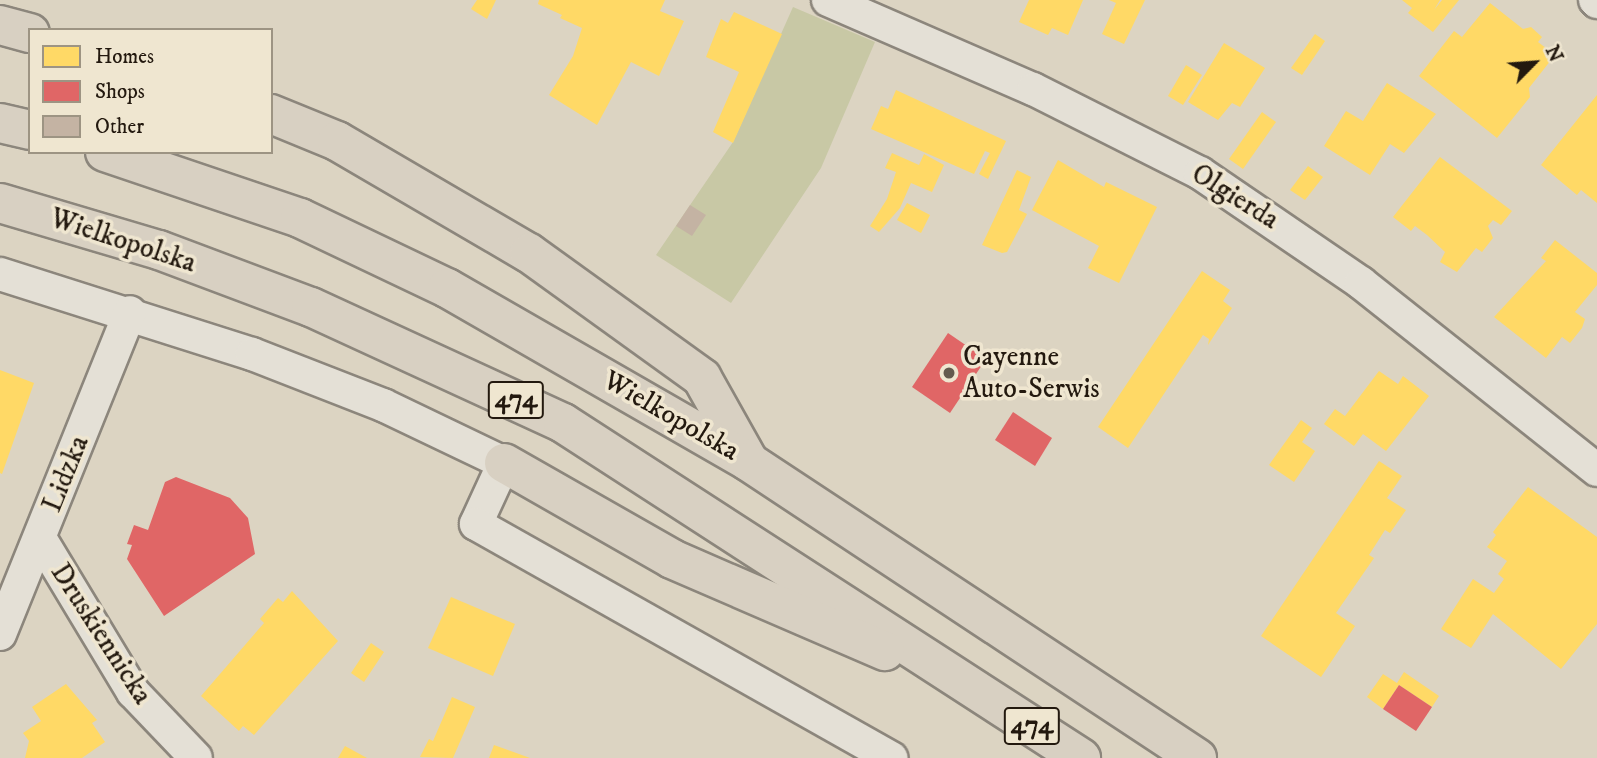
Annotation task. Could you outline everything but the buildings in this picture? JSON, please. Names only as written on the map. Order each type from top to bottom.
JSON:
[{"type":"main road","points":[[0,25],[28,32]]},
{"type":"main road","points":[[273,115],[337,141],[528,253],[702,378],[749,461]]},
{"type":"main road","points":[[0,123],[28,130]]},
{"type":"main road","name":"Wielkopolska","points":[[111,154],[300,218],[371,249],[472,302],[749,461],[1197,758]]},
{"type":"main road","name":"Wielkopolska","points":[[0,203],[159,250],[311,307],[552,418],[655,480],[1081,758]]},
{"type":"main road","points":[[504,463],[672,559],[984,694]]},
{"type":"street","name":"Olgierda","points":[[828,0],[1044,94],[1200,173],[1361,283],[1597,470]]},
{"type":"street","points":[[0,274],[130,312],[383,405],[504,463],[476,524],[892,758]]},
{"type":"street","name":"Lidzka","points":[[0,634],[130,312]]},
{"type":"street","name":"Druskiennicka","points":[[40,538],[133,692],[196,758]]},
{"type":"green space","points":[[793,7],[875,42],[821,168],[731,303],[656,255],[733,142]]},
{"type":"place","name":"Cayenne Auto-Serwis","points":[[949,373]]}]
